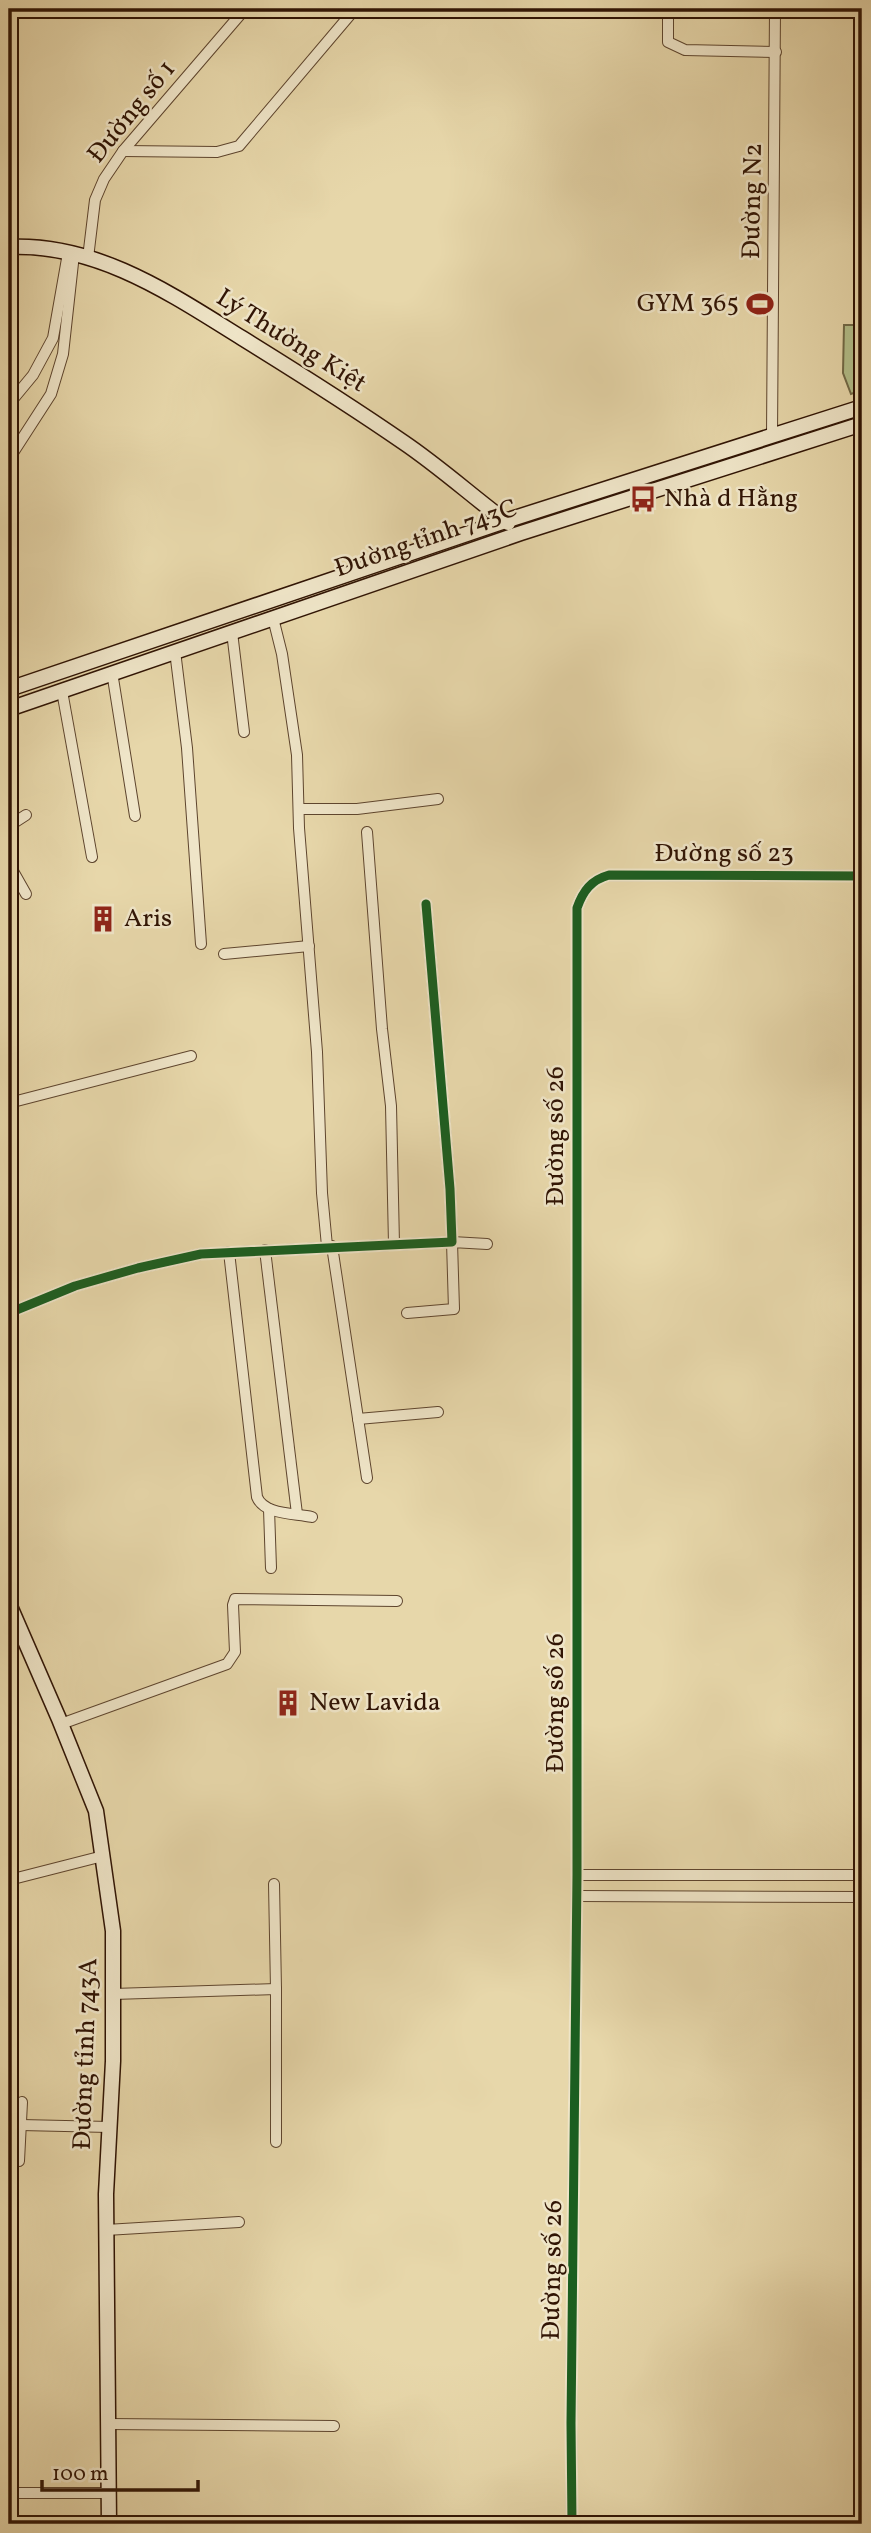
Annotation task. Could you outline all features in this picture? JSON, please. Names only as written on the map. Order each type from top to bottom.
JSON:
[{"type":"main road","name":"Lý Thường Kiệt","points":[[9,247],[40,247],[77,255],[143,279],[283,363],[405,443],[521,533]]},
{"type":"main road","name":"Đường tỉnh 743C","points":[[9,689],[505,521],[862,407]]},
{"type":"main road","name":"Đường tỉnh 743C","points":[[9,709],[521,533],[862,424]]},
{"type":"main road","points":[[772,436],[777,452]]},
{"type":"main road","name":"Đường tỉnh 743A","points":[[9,1604],[96,1811],[113,1931],[106,2230],[109,2524]]},
{"type":"street","name":"Đường số 1","points":[[77,255],[104,179],[122,151],[245,9]]},
{"type":"street","points":[[122,151],[217,152],[239,146],[355,9]]},
{"type":"street","points":[[668,9],[668,42],[685,50],[776,52]]},
{"type":"street","name":"Đường N2","points":[[772,436],[775,9]]},
{"type":"street","points":[[9,404],[33,375],[53,338],[77,255]]},
{"type":"street","points":[[9,459],[51,394],[62,354],[77,255]]},
{"type":"street","points":[[273,618],[282,654],[297,755],[299,828],[317,1052],[322,1193],[367,1478]]},
{"type":"street","points":[[232,632],[244,732]]},
{"type":"street","points":[[175,651],[187,748],[201,944]]},
{"type":"street","points":[[112,672],[135,816]]},
{"type":"street","points":[[62,691],[92,857]]},
{"type":"street","points":[[300,808],[357,809],[438,799]]},
{"type":"street","points":[[9,826],[26,815]]},
{"type":"street","points":[[367,832],[382,1029],[391,1106],[394,1244]]},
{"type":"street","points":[[9,864],[26,894]]},
{"type":"street","name":"Đường số 23","points":[[589,885],[597,878],[609,875],[862,876]]},
{"type":"street","name":"Đường số 26","points":[[572,2524],[577,1896],[577,908],[589,885]]},
{"type":"street","points":[[407,1313],[454,1309],[449,1175],[426,904]]},
{"type":"street","points":[[224,954],[309,946]]},
{"type":"street","points":[[9,1103],[191,1056]]},
{"type":"street","points":[[9,1313],[75,1286],[201,1254],[329,1246],[452,1242],[487,1244]]},
{"type":"street","points":[[265,1251],[297,1514]]},
{"type":"street","points":[[229,1252],[257,1497],[260,1503],[269,1509],[312,1517]]},
{"type":"street","points":[[358,1419],[438,1412]]},
{"type":"street","points":[[269,1509],[271,1568]]},
{"type":"street","points":[[61,1724],[227,1664],[235,1652],[235,1599],[397,1601]]},
{"type":"street","points":[[9,1880],[103,1856]]},
{"type":"street","points":[[577,1875],[862,1875]]},
{"type":"street","points":[[274,1884],[276,2142]]},
{"type":"street","points":[[577,1896],[862,1897]]},
{"type":"street","points":[[113,1994],[276,1989]]},
{"type":"street","points":[[19,2161],[22,2102]]},
{"type":"street","points":[[21,2125],[110,2127]]},
{"type":"street","points":[[106,2230],[239,2222]]},
{"type":"street","points":[[108,2424],[334,2426]]},
{"type":"street","points":[[9,2493],[109,2493]]},
{"type":"green space","points":[[844,325],[862,325],[862,390],[851,394],[843,373]]},
{"type":"cycle path","points":[[572,2524],[577,1875],[577,908],[589,887],[609,875],[862,876]]},
{"type":"cycle path","points":[[9,1313],[75,1286],[201,1254],[452,1242],[426,904]]},
{"type":"place","name":"GYM 365","points":[[760,304]]},
{"type":"place","name":"Nhà d Hằng","points":[[643,499]]},
{"type":"place","name":"Aris","points":[[103,919]]},
{"type":"place","name":"New Lavida","points":[[288,1703]]}]
